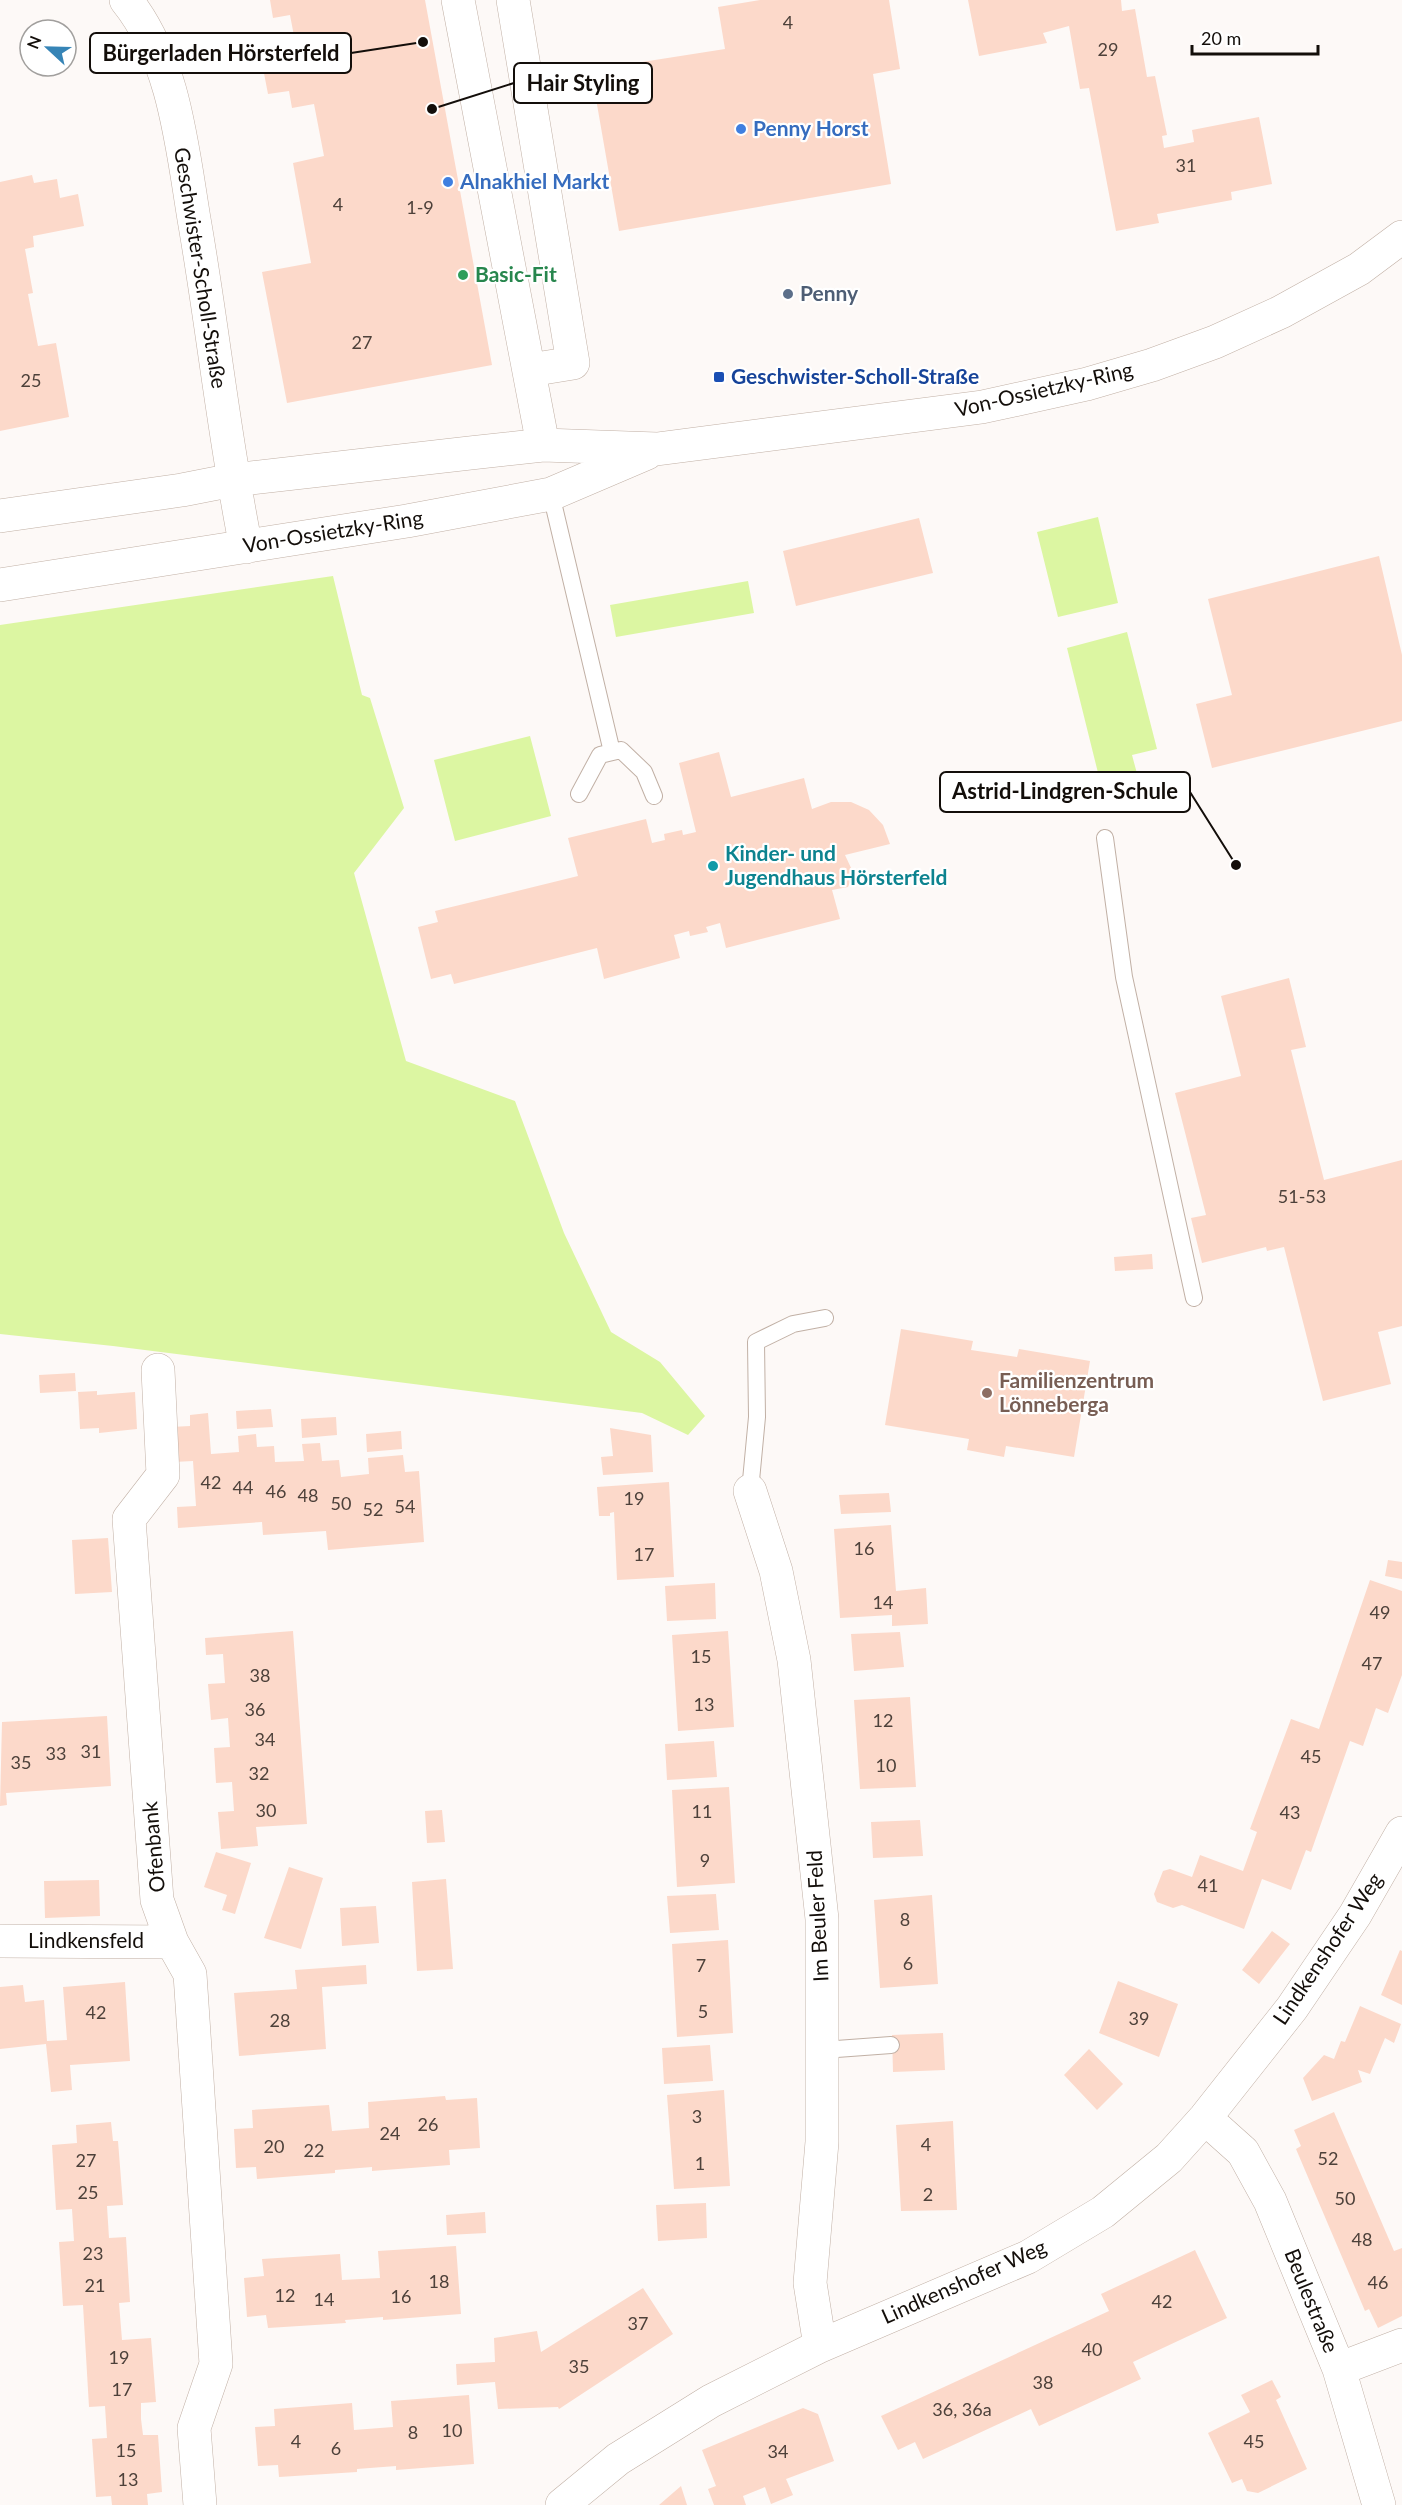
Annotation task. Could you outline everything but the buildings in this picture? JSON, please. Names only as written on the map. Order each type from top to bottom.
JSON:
[{"type":"street","name":"Geschwister-Scholl-Straße","points":[[126,0],[153,43],[165,72],[185,165],[204,275],[232,480],[246,547]]},
{"type":"street","points":[[458,0],[543,445]]},
{"type":"street","points":[[513,0],[573,363],[530,370]]},
{"type":"street","name":"Von-Ossietzky-Ring","points":[[0,516],[182,490],[232,480],[543,445],[657,449],[982,407],[1087,384],[1152,365],[1215,342],[1281,312],[1359,269],[1402,237]]},
{"type":"street","name":"Von-Ossietzky-Ring","points":[[0,585],[246,547],[551,494],[657,449]]},
{"type":"street","name":"Ofenbank","points":[[158,1370],[163,1475],[129,1519],[157,1900],[172,1942],[190,1974],[216,2364],[194,2428],[200,2505]]},
{"type":"street","name":"Im Beuler Feld","points":[[750,1491],[776,1571],[794,1660],[822,1919],[822,2142],[810,2283],[820,2346]]},
{"type":"street","name":"Lindkenshofer Weg","points":[[562,2505],[618,2459],[711,2401],[820,2346],[1028,2257],[1103,2212],[1169,2158],[1205,2118],[1292,2008],[1355,1915],[1402,1833]]},
{"type":"street","name":"Lindkensfeld","points":[[0,1941],[172,1942]]},
{"type":"street","name":"Beulestraße","points":[[1205,2118],[1243,2152],[1270,2201],[1339,2369],[1379,2505]]},
{"type":"street","points":[[1339,2369],[1402,2345]]},
{"type":"lane","points":[[551,494],[612,752]]},
{"type":"lane","points":[[579,794],[600,755],[621,750],[644,772],[654,796]]},
{"type":"lane","points":[[1105,838],[1124,977],[1194,1298]]},
{"type":"lane","points":[[750,1491],[757,1417],[756,1342],[793,1324],[825,1318]]},
{"type":"lane","points":[[823,2050],[891,2045]]},
{"type":"green space","points":[[1098,517],[1118,603],[1058,617],[1037,532]]},
{"type":"green space","points":[[333,576],[362,695],[370,698],[404,808],[354,873],[406,1061],[515,1101],[564,1233],[611,1332],[660,1362],[705,1416],[688,1435],[642,1413],[113,1346],[0,1334],[0,625]]},
{"type":"green space","points":[[748,581],[754,613],[616,637],[610,605]]},
{"type":"green space","points":[[1127,632],[1157,749],[1132,755],[1142,792],[1105,801],[1067,648]]},
{"type":"green space","points":[[530,736],[551,816],[455,841],[434,760]]},
{"type":"place","name":"Bürgerladen Hörsterfeld","points":[[423,42]]},
{"type":"place","name":"Hair Styling","points":[[432,109]]},
{"type":"place","name":"Penny Horst","points":[[741,129]]},
{"type":"place","name":"Alnakhiel Markt","points":[[448,182]]},
{"type":"place","name":"Basic-Fit","points":[[463,275]]},
{"type":"place","name":"Penny","points":[[788,294]]},
{"type":"place","name":"Geschwister-Scholl-Straße","points":[[719,377]]},
{"type":"place","name":"Astrid-Lindgren-Schule","points":[[1236,865]]},
{"type":"place","name":"Kinder- und Jugendhaus Hörsterfeld","points":[[713,866]]},
{"type":"place","name":"Familienzentrum Lönneberga","points":[[987,1393]]}]
